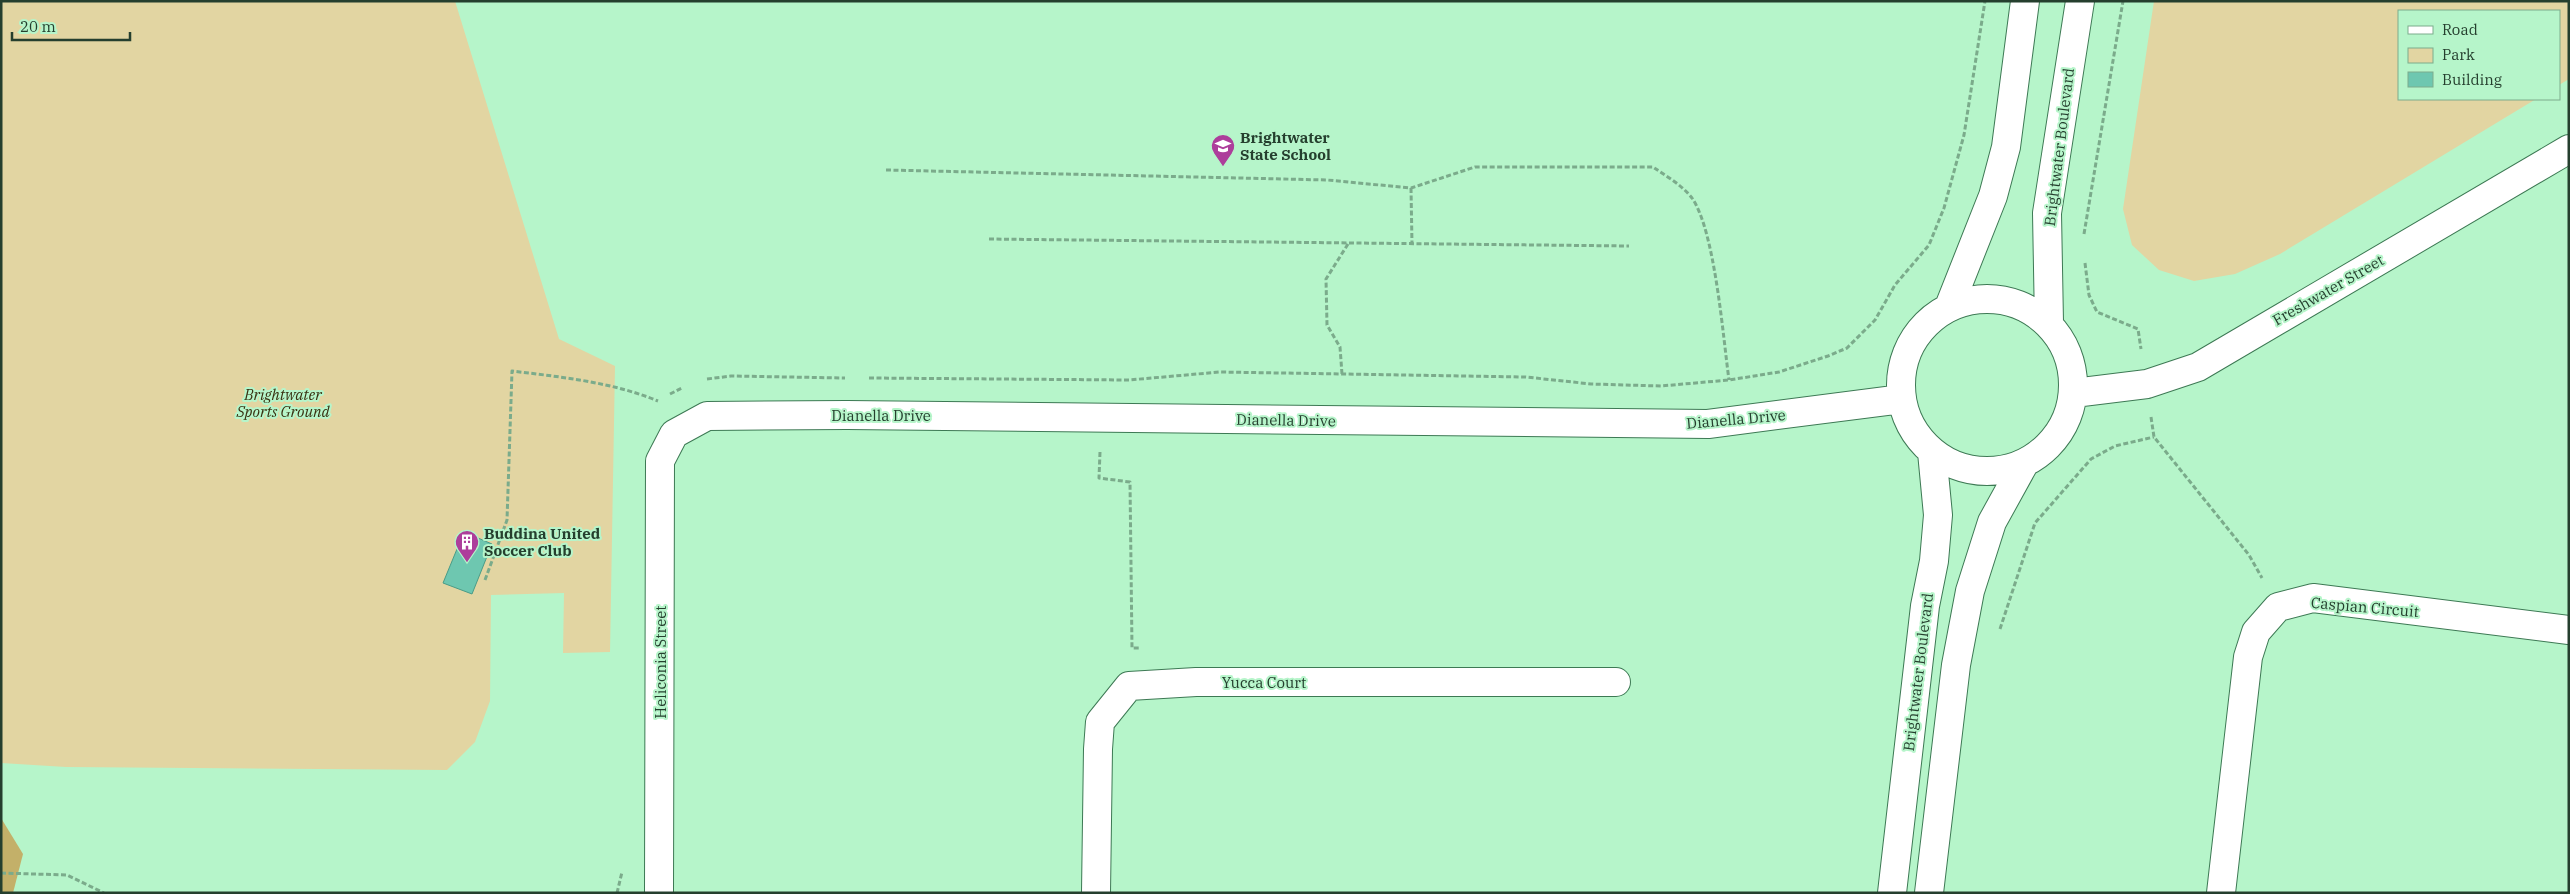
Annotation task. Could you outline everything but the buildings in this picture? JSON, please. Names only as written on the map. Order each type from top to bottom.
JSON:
[{"type":"street","points":[[1949,307],[1992,196],[2006,146],[2026,1]]},
{"type":"street","name":"Brightwater Boulevard","points":[[2049,323],[2047,213],[2080,1]]},
{"type":"street","name":"Freshwater Street","points":[[2074,394],[2147,384],[2198,367],[2569,149]]},
{"type":"street","points":[[1975,299],[2001,300],[2027,308],[2049,323],[2064,344],[2073,368],[2074,394],[2066,422],[2049,446],[2024,464],[2001,470],[1977,471],[1953,464],[1932,452],[1918,437],[1907,418],[1902,399],[1902,371],[1910,345],[1926,322],[1949,307],[1975,299]]},
{"type":"street","name":"Dianella Drive","points":[[674,434],[707,416],[847,415],[1708,424],[1902,399]]},
{"type":"street","name":"Heliconia Street","points":[[659,893],[660,461],[674,434]]},
{"type":"street","name":"Brightwater Boulevard","points":[[1892,893],[1925,606],[1935,552],[1938,515],[1932,452]]},
{"type":"street","points":[[1929,893],[1956,665],[1970,591],[1992,522],[2024,464]]},
{"type":"street","name":"Caspian Circuit","points":[[2278,607],[2313,598],[2569,630]]},
{"type":"street","points":[[2221,893],[2248,657],[2256,632],[2278,607]]},
{"type":"street","name":"Yucca Court","points":[[1096,893],[1100,722],[1129,686],[1196,682],[1616,682]]},
{"type":"path","points":[[1828,356],[1846,348],[1874,320],[1895,284],[1929,245],[1944,208],[1964,135],[1985,1]]},
{"type":"path","points":[[2082,244],[2123,1]]},
{"type":"path","points":[[886,170],[1327,180],[1411,188],[1476,167],[1653,168],[1674,181],[1691,198],[1703,222],[1714,275],[1729,380]]},
{"type":"path","points":[[1411,188],[1412,244]]},
{"type":"path","points":[[989,239],[1629,246]]},
{"type":"path","points":[[1342,374],[1340,346],[1327,325],[1326,279],[1348,244]]},
{"type":"path","points":[[2084,261],[2089,296],[2097,312],[2138,329]]},
{"type":"path","points":[[484,580],[507,520],[512,371],[567,378],[632,390],[658,401]]},
{"type":"path","points":[[1102,380],[1099,478],[1130,482],[1132,648],[1150,649]]},
{"type":"path","points":[[1997,638],[2035,523],[2091,459],[2115,446],[2154,437],[2249,555],[2278,607]]},
{"type":"path","points":[[617,893],[623,863]]},
{"type":"path","points":[[1,873],[67,875],[104,893]]},
{"type":"green space","name":"Brightwater Sports Ground","points":[[1,1],[455,1],[559,339],[615,366],[610,652],[563,653],[564,593],[491,595],[490,701],[475,742],[447,770],[66,767],[1,763]]},
{"type":"green space","points":[[2154,1],[2569,1],[2569,79],[2560,84],[2560,10],[2398,10],[2398,100],[2534,100],[2280,254],[2235,274],[2194,281],[2159,270],[2132,245],[2123,209]]},
{"type":"shaded area","points":[[1,818],[23,854],[13,893],[1,893]]},
{"type":"place","name":"Brightwater State School","points":[[1223,167]]},
{"type":"place","name":"Buddina United Soccer Club","points":[[467,563]]}]
